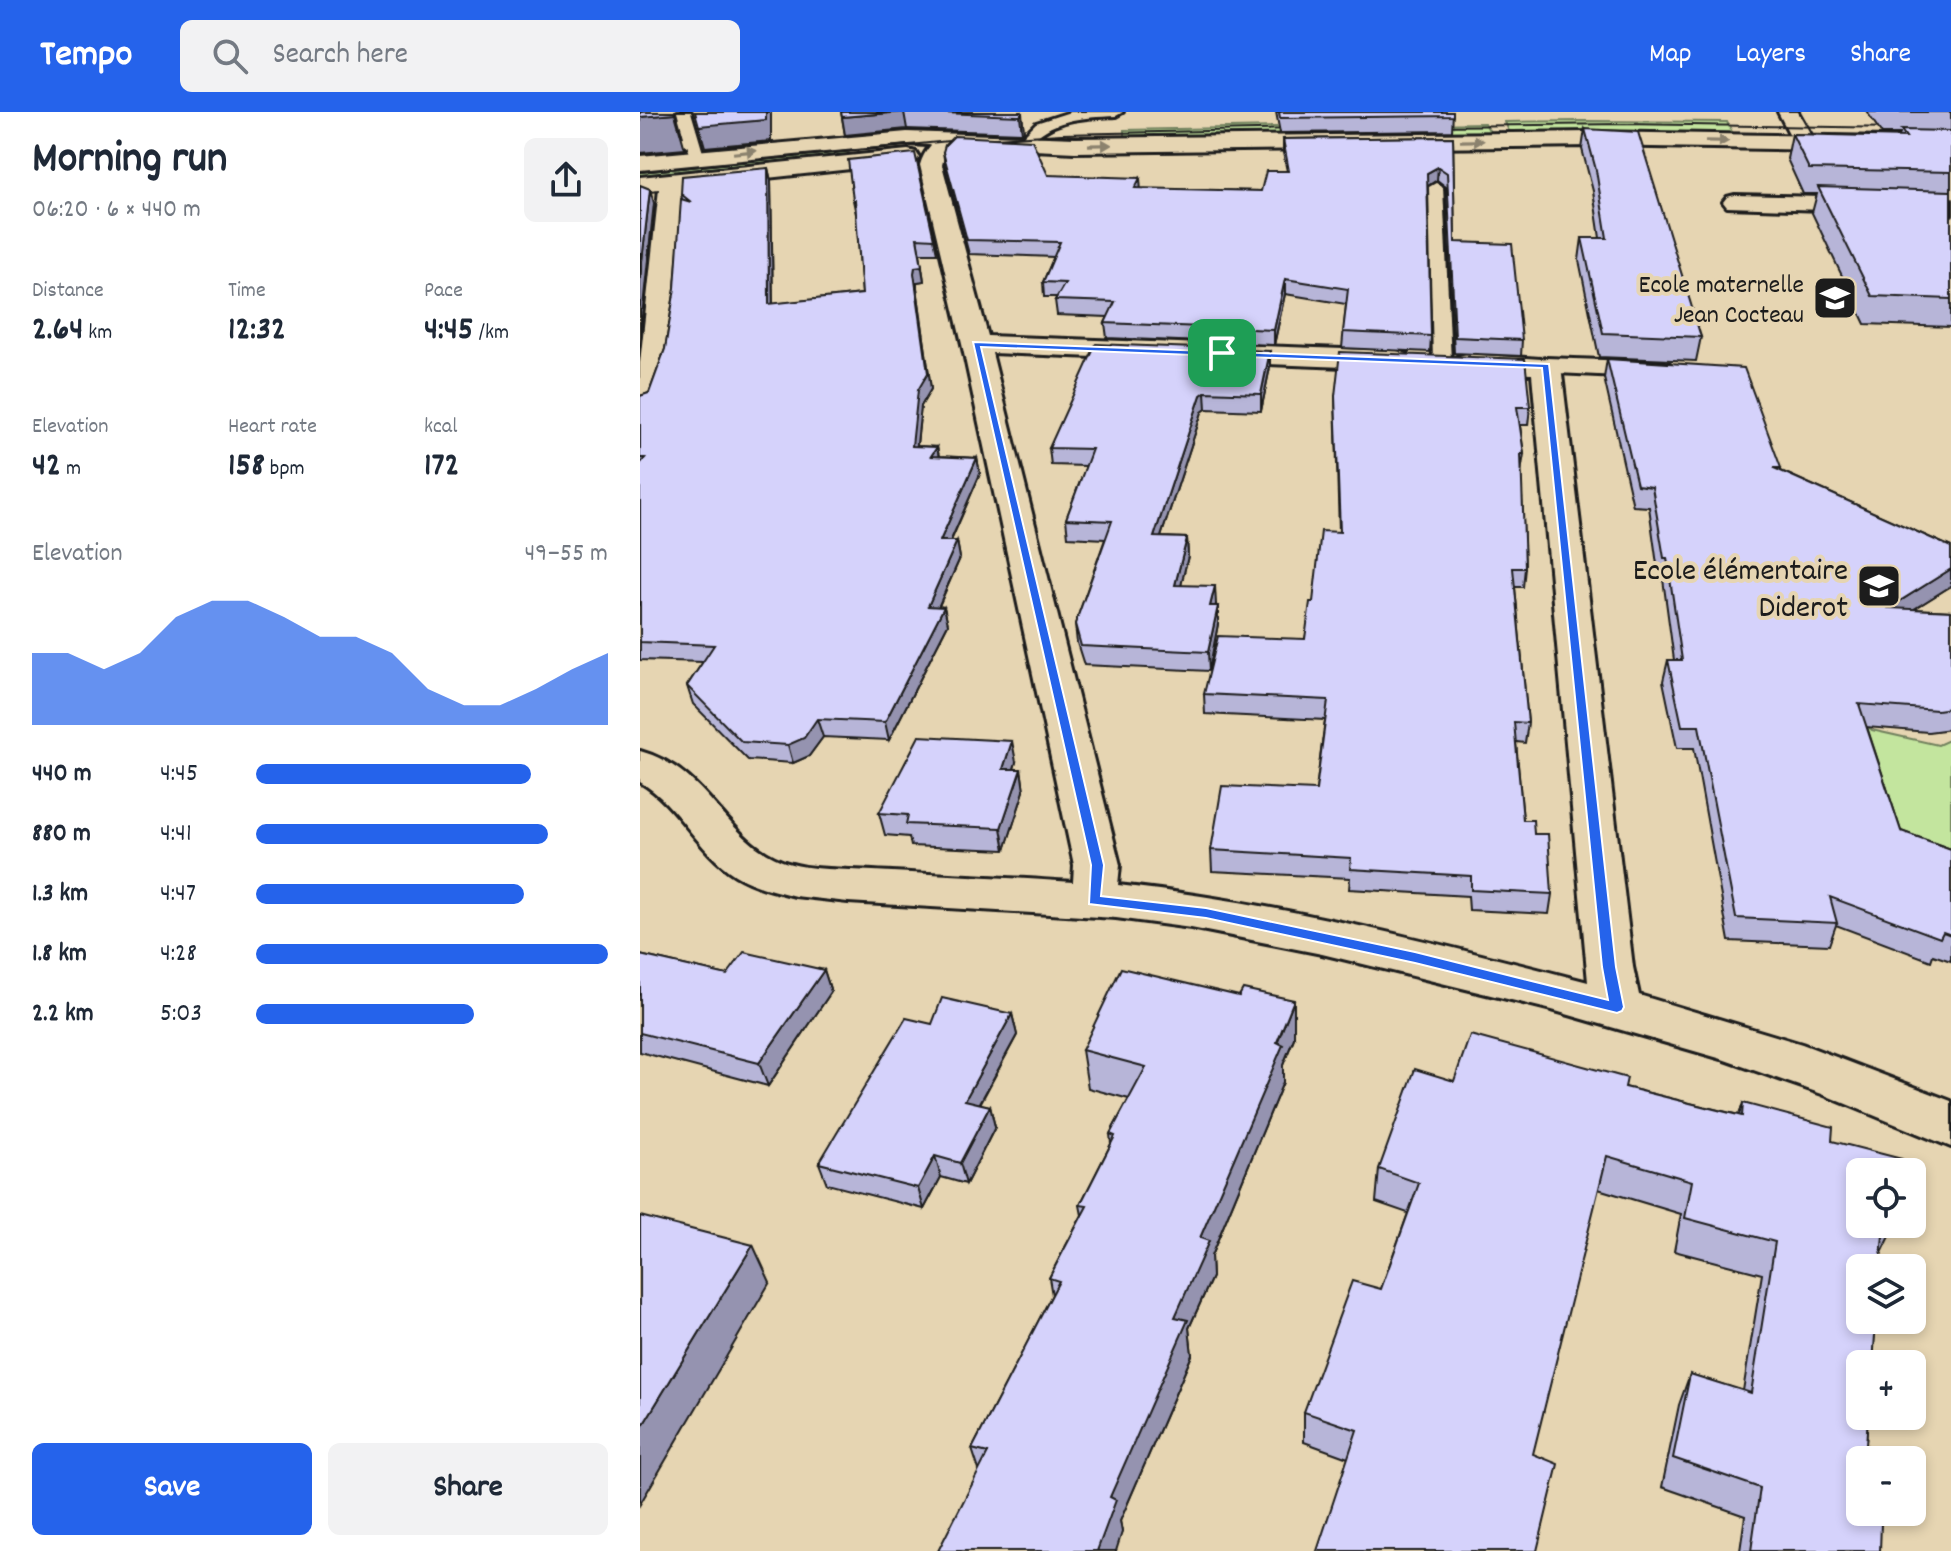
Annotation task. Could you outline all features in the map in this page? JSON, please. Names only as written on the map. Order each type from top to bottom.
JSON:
[{"type":"street","points":[[1788,112],[1804,142]]},
{"type":"street","points":[[640,163],[695,148],[907,138],[942,148]]},
{"type":"street","points":[[640,184],[942,148],[1022,144],[1591,139],[1951,145]]},
{"type":"street","points":[[942,148],[931,165],[976,344],[1097,865],[1094,901]]},
{"type":"street","points":[[640,402],[654,368],[672,180]]},
{"type":"street","points":[[1735,202],[1951,207]]},
{"type":"street","points":[[976,344],[1684,371]]},
{"type":"street","points":[[1546,366],[1609,967],[1617,1007]]},
{"type":"street","points":[[640,765],[654,769],[670,781],[725,842],[764,872],[834,885],[1094,901],[1206,913],[1415,957],[1617,1007],[1894,1099],[1951,1125]]},
{"type":"lane","points":[[640,145],[695,148],[684,112]]},
{"type":"lane","points":[[1022,144],[1036,124],[1054,114],[1116,112]]},
{"type":"lane","points":[[1436,187],[1442,362]]},
{"type":"green space","points":[[1505,122],[1727,122],[1733,134],[1595,132],[1511,136]]},
{"type":"green space","points":[[1485,123],[1492,136],[1124,139],[1124,130]]},
{"type":"green space","points":[[846,148],[852,159],[640,180],[640,168]]},
{"type":"green space","points":[[1844,703],[1872,730],[1938,745],[1951,739],[1951,874],[1897,854]]},
{"type":"building","points":[[640,112],[674,112],[675,114],[640,117]]},
{"type":"building","points":[[695,112],[766,112],[766,120],[699,126]]},
{"type":"building","points":[[841,112],[900,112],[842,117]]},
{"type":"building","points":[[915,112],[1021,112],[1022,113],[1020,116]]},
{"type":"building","points":[[1279,112],[1453,112],[1453,116],[1280,118]]},
{"type":"building","points":[[1585,129],[1638,132],[1701,337],[1603,333],[1582,238],[1607,238],[1596,170]]},
{"type":"building","points":[[1901,130],[1951,131],[1951,172],[1809,169],[1792,134],[1906,137]]},
{"type":"building","points":[[954,136],[1032,140],[1048,175],[1140,178],[1135,188],[1261,191],[1266,171],[1289,171],[1283,139],[1453,137],[1455,242],[1512,244],[1522,340],[1455,337],[1447,173],[1438,167],[1427,173],[1431,336],[1343,332],[1348,289],[1285,279],[1274,330],[1105,323],[1115,302],[1055,300],[1065,283],[1043,282],[1060,242],[967,240],[943,152]]},
{"type":"building","points":[[915,153],[934,239],[917,238],[922,266],[915,267],[914,273],[928,373],[918,390],[912,446],[937,447],[931,456],[977,458],[940,541],[957,541],[928,606],[944,607],[885,722],[817,719],[804,738],[788,745],[742,742],[687,686],[714,645],[640,642],[640,464],[645,458],[640,458],[640,396],[649,393],[665,349],[675,288],[681,199],[691,202],[681,194],[682,176],[768,168],[769,304],[862,294],[855,200],[848,160]]},
{"type":"building","points":[[640,185],[650,189],[640,279]]},
{"type":"building","points":[[1818,187],[1951,191],[1951,299],[1872,296]]},
{"type":"building","points":[[1096,344],[1270,351],[1261,394],[1205,392],[1201,395],[1154,537],[1187,538],[1175,585],[1215,586],[1210,606],[1218,606],[1208,652],[1081,646],[1075,624],[1112,521],[1066,519],[1092,449],[1049,448]]},
{"type":"building","points":[[1340,352],[1525,359],[1530,407],[1517,407],[1524,454],[1521,454],[1525,568],[1513,568],[1528,723],[1514,722],[1523,820],[1533,820],[1534,834],[1548,834],[1552,894],[1471,890],[1471,876],[1350,869],[1351,858],[1211,850],[1222,786],[1316,790],[1328,700],[1204,694],[1218,636],[1305,639],[1310,602],[1313,602],[1321,531],[1340,532],[1335,396]]},
{"type":"building","points":[[1607,359],[1744,368],[1781,468],[1774,468],[1951,547],[1951,569],[1889,608],[1951,611],[1951,708],[1937,710],[1859,704],[1901,831],[1951,849],[1951,935],[1943,932],[1940,938],[1830,897],[1837,923],[1736,918],[1699,726],[1682,726],[1668,660],[1682,660],[1667,558],[1664,558],[1652,487],[1637,485]]},
{"type":"building","points":[[919,736],[1012,741],[1003,769],[1021,769],[1001,828],[906,824],[908,815],[879,813]]},
{"type":"building","points":[[744,952],[824,970],[759,1063],[640,1033],[640,955],[727,975]]},
{"type":"building","points":[[1121,968],[1239,996],[1243,989],[1294,1000],[1277,1042],[1283,1045],[1200,1238],[1209,1241],[1175,1317],[1188,1320],[1110,1497],[1116,1500],[1097,1551],[938,1551],[988,1453],[972,1449],[1059,1281],[1049,1278],[1087,1206],[1080,1205],[1115,1136],[1110,1134],[1146,1067],[1082,1050]]},
{"type":"building","points":[[942,998],[1012,1014],[965,1100],[990,1106],[960,1163],[935,1156],[918,1188],[819,1163],[906,1018],[932,1024]]},
{"type":"building","points":[[1470,1035],[1627,1078],[1625,1087],[1742,1116],[1743,1103],[1833,1127],[1832,1141],[1898,1158],[1846,1158],[1846,1238],[1883,1238],[1881,1254],[1846,1254],[1846,1334],[1875,1334],[1874,1350],[1846,1350],[1846,1430],[1867,1430],[1866,1446],[1846,1446],[1846,1526],[1881,1526],[1880,1551],[1751,1551],[1760,1488],[1673,1458],[1690,1374],[1751,1393],[1775,1242],[1685,1218],[1692,1181],[1607,1156],[1533,1454],[1558,1464],[1537,1551],[1317,1551],[1357,1430],[1304,1412],[1352,1281],[1381,1289],[1419,1183],[1379,1169],[1415,1069],[1454,1081]]},
{"type":"building","points":[[640,1216],[753,1245],[640,1430]]},
{"type":"tram line","points":[[1431,126],[1624,124],[1899,128]]},
{"type":"tram line","points":[[640,172],[949,141],[1061,134],[1303,129]]},
{"type":"tram line","points":[[1294,133],[1410,131]]},
{"type":"place","name":"Ecole maternelle Jean Cocteau","points":[[1835,298]]},
{"type":"place","name":"Ecole élémentaire Diderot","points":[[1879,586]]},
{"type":"route","points":[[976,344],[1222,353],[1546,366],[1609,967],[1617,1007],[1415,957],[1206,913],[1094,901],[1097,865],[976,344]]}]
